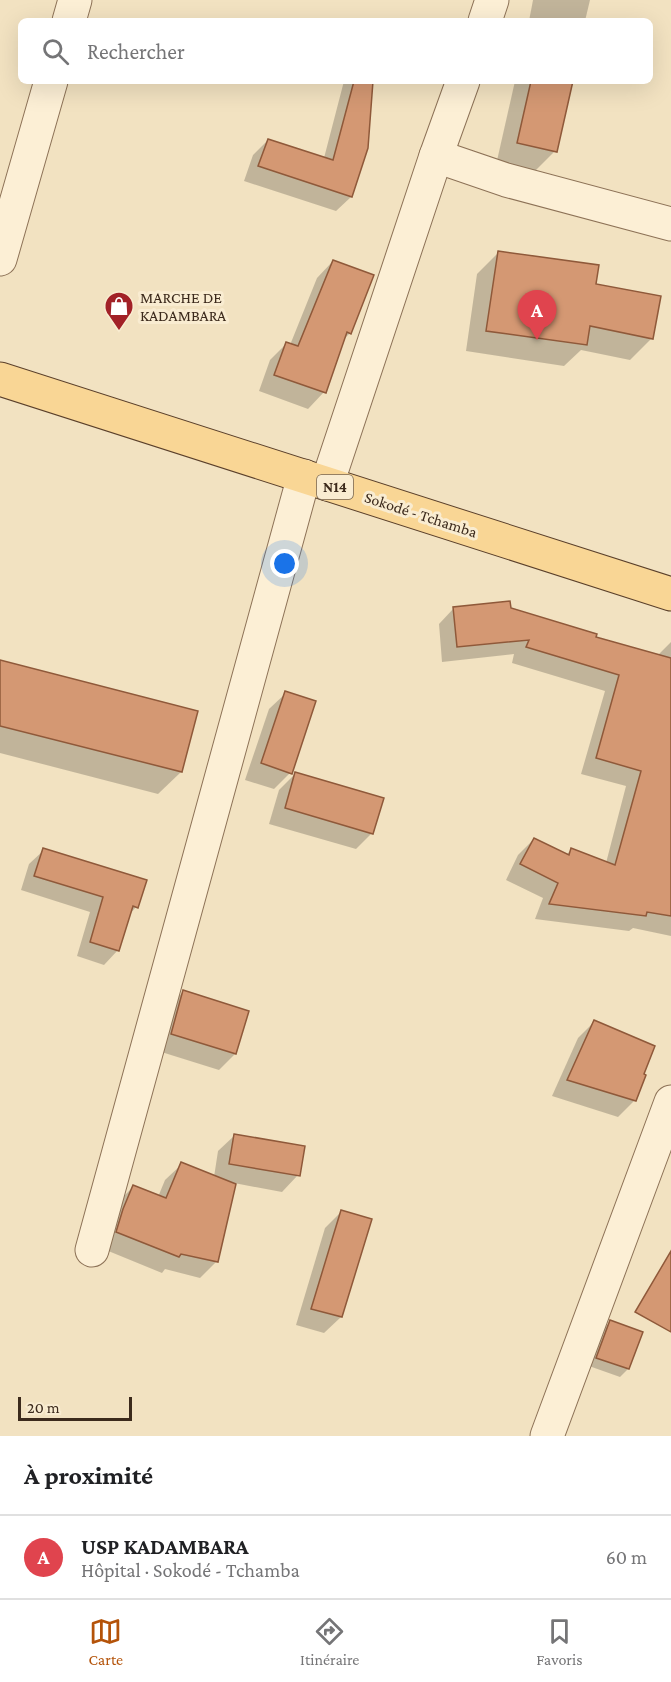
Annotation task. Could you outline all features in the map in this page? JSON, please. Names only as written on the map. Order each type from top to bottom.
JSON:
[{"type":"main road","name":"Sokodé - Tchamba","points":[[0,379],[671,594]]},
{"type":"street","points":[[70,18],[75,0]]},
{"type":"street","points":[[485,18],[492,0]]},
{"type":"street","points":[[0,259],[50,84]]},
{"type":"street","points":[[92,1250],[316,480],[462,84]]},
{"type":"street","points":[[436,156],[506,180],[671,224]]},
{"type":"street","points":[[548,1436],[671,1102]]},
{"type":"building","points":[[353,84],[373,84],[368,148],[352,197],[258,166],[268,139],[333,160]]},
{"type":"building","points":[[530,84],[572,84],[557,152],[517,143]]},
{"type":"building","points":[[498,251],[599,265],[596,284],[661,296],[653,339],[590,326],[587,345],[486,331]]},
{"type":"building","points":[[333,260],[374,275],[351,334],[347,332],[326,393],[274,375],[286,342],[298,346]]},
{"type":"building","points":[[510,601],[511,608],[597,634],[596,637],[671,658],[671,916],[647,912],[646,916],[549,904],[558,883],[520,864],[534,838],[569,855],[571,848],[615,865],[641,771],[596,758],[619,675],[526,647],[529,640],[457,647],[453,607]]},
{"type":"building","points":[[0,660],[198,711],[182,772],[0,726]]},
{"type":"building","points":[[285,691],[316,701],[292,774],[261,763]]},
{"type":"building","points":[[295,772],[384,798],[373,834],[285,808]]},
{"type":"building","points":[[43,848],[147,880],[138,908],[133,906],[119,951],[90,942],[103,897],[34,876]]},
{"type":"building","points":[[183,990],[249,1011],[236,1054],[171,1034]]},
{"type":"building","points":[[594,1020],[655,1046],[636,1101],[567,1080]]},
{"type":"building","points":[[234,1134],[305,1146],[300,1176],[229,1164]]},
{"type":"building","points":[[181,1162],[236,1184],[218,1262],[181,1254],[179,1257],[116,1232],[133,1185],[166,1198]]},
{"type":"building","points":[[341,1210],[372,1219],[342,1317],[311,1309]]},
{"type":"building","points":[[671,1251],[671,1332],[635,1312]]},
{"type":"building","points":[[610,1320],[643,1332],[629,1369],[596,1358]]},
{"type":"place","name":"MARCHE DE KADAMBARA","points":[[119,332]]},
{"type":"place","name":"USP KADAMBARA","points":[[537,340]]}]
